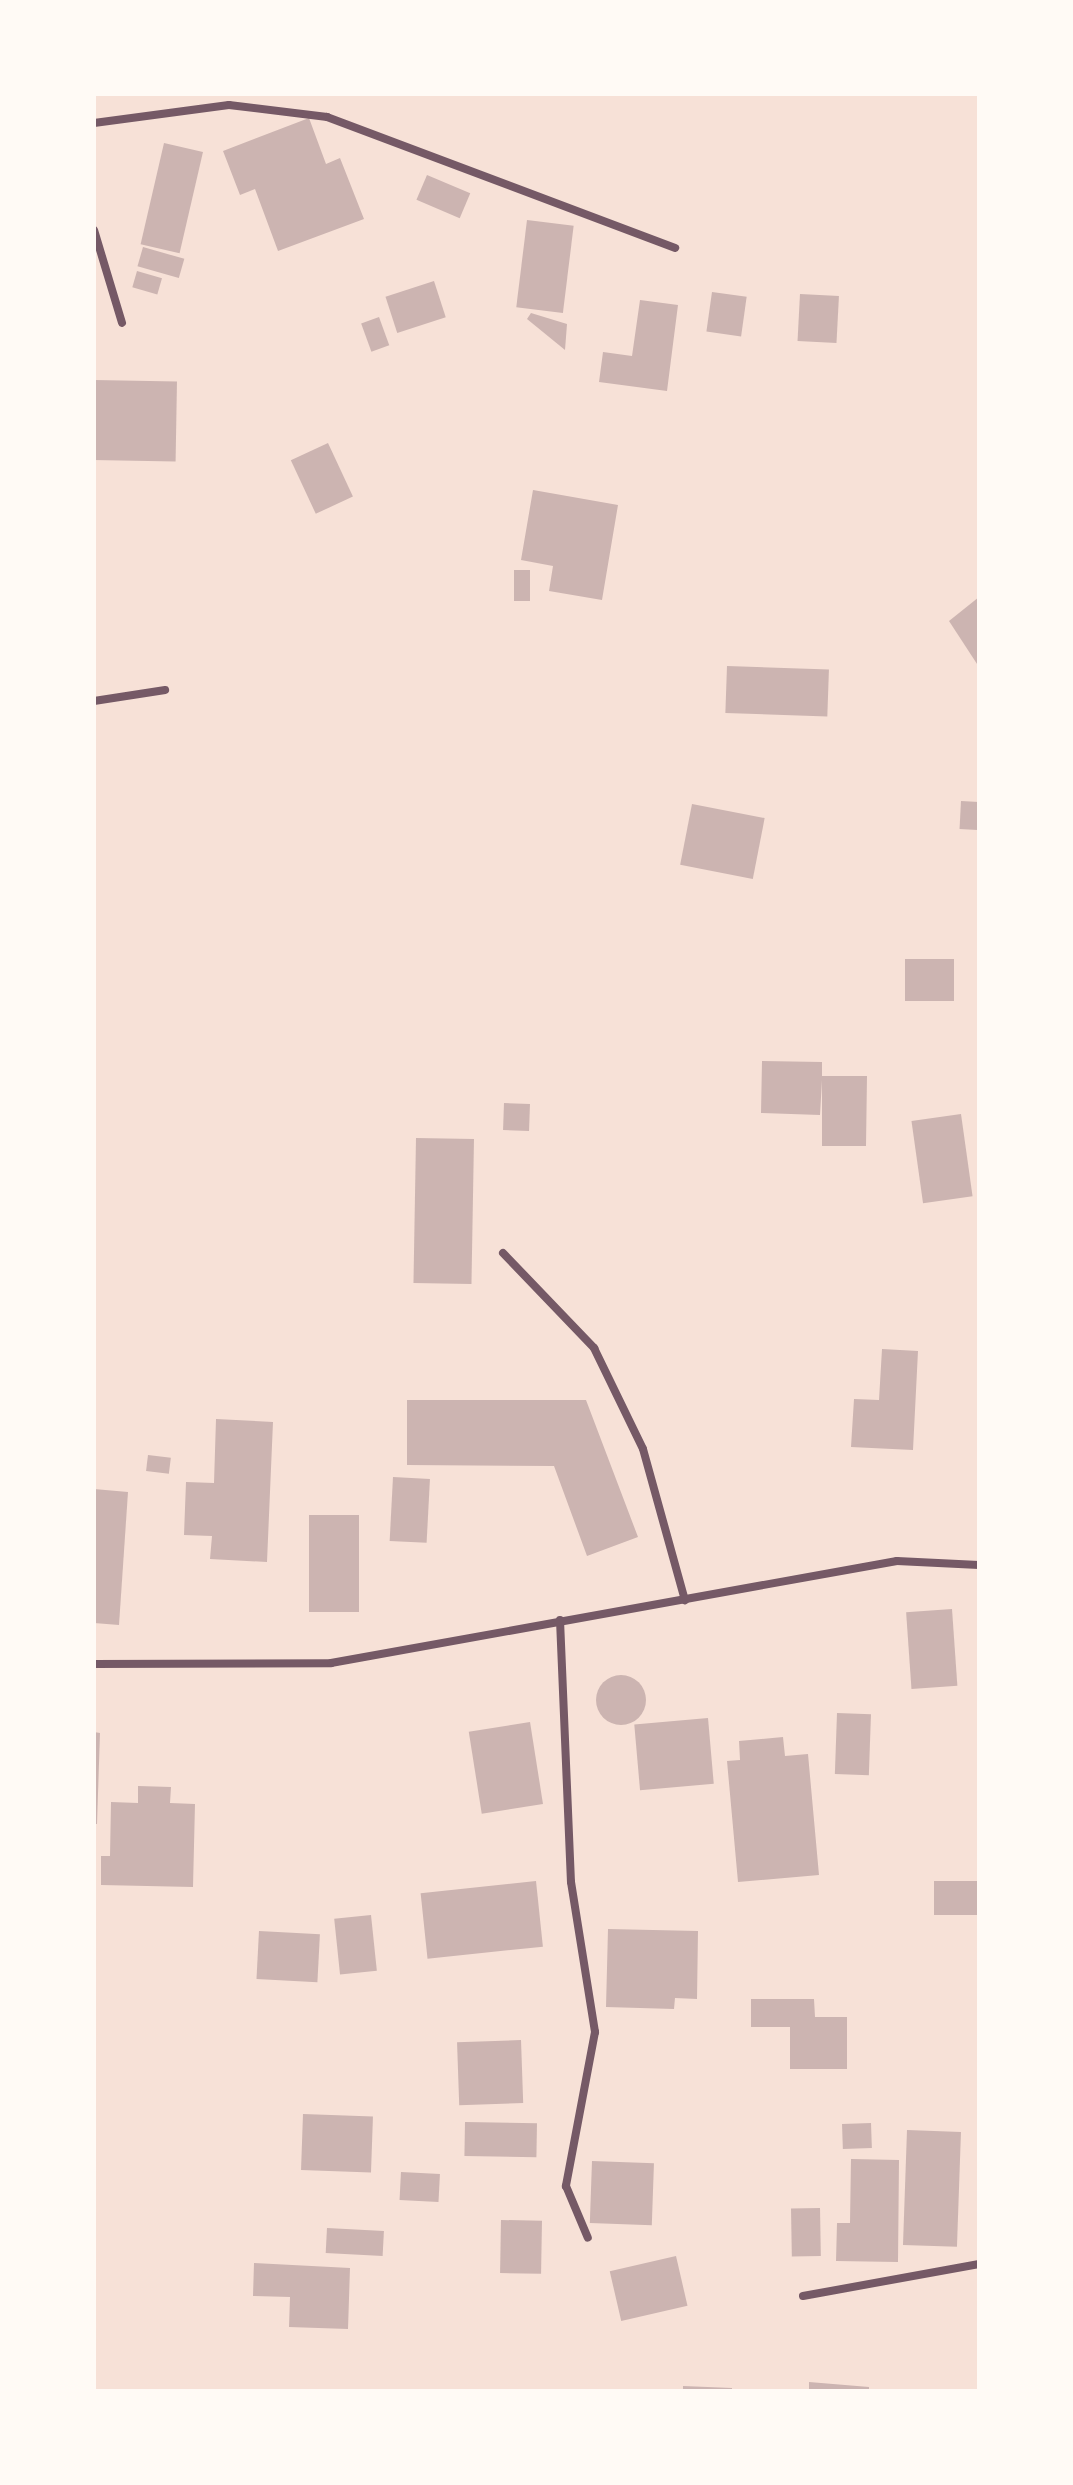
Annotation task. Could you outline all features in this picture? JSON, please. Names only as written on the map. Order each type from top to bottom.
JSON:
[{"type":"street","points":[[94,123],[229,105],[327,117],[675,248]]},
{"type":"street","points":[[94,230],[122,323]]},
{"type":"street","points":[[94,701],[165,690]]},
{"type":"street","points":[[503,1253],[594,1348],[643,1449],[685,1600]]},
{"type":"street","points":[[94,1664],[331,1663],[897,1561],[979,1565]]},
{"type":"street","points":[[560,1620],[571,1882],[595,2032],[566,2186],[588,2238]]},
{"type":"street","points":[[803,2296],[979,2264]]},
{"type":"building","points":[[309,118],[326,164],[340,158],[364,219],[278,251],[255,189],[240,195],[223,151]]},
{"type":"building","points":[[164,143],[203,152],[180,253],[141,244]]},
{"type":"building","points":[[427,175],[470,193],[460,218],[416,200]]},
{"type":"building","points":[[527,220],[574,226],[563,313],[516,307]]},
{"type":"building","points":[[143,247],[184,259],[179,278],[137,266]]},
{"type":"building","points":[[137,271],[162,278],[157,295],[132,287]]},
{"type":"building","points":[[434,281],[446,317],[397,333],[385,297]]},
{"type":"building","points":[[712,292],[747,297],[741,336],[706,332]]},
{"type":"building","points":[[800,294],[839,296],[836,343],[798,341]]},
{"type":"building","points":[[640,300],[678,305],[667,391],[599,382],[603,352],[632,356]]},
{"type":"building","points":[[531,313],[567,324],[565,350],[527,319]]},
{"type":"building","points":[[379,317],[389,345],[371,352],[361,323]]},
{"type":"building","points":[[94,380],[177,381],[176,461],[94,460]]},
{"type":"building","points":[[328,443],[353,496],[316,514],[291,460]]},
{"type":"building","points":[[533,490],[618,505],[602,600],[549,591],[553,566],[521,560]]},
{"type":"building","points":[[514,570],[530,570],[530,601],[514,601]]},
{"type":"building","points":[[979,597],[979,667],[949,621]]},
{"type":"building","points":[[727,666],[829,670],[827,717],[725,713]]},
{"type":"building","points":[[961,801],[979,802],[978,830],[960,829]]},
{"type":"building","points":[[692,804],[765,818],[753,879],[680,865]]},
{"type":"building","points":[[905,959],[954,959],[954,1001],[905,1001]]},
{"type":"building","points":[[762,1061],[822,1062],[822,1076],[867,1076],[866,1146],[822,1146],[822,1080],[820,1115],[761,1113]]},
{"type":"building","points":[[504,1103],[530,1104],[529,1131],[503,1130]]},
{"type":"building","points":[[961,1114],[973,1196],[923,1203],[911,1121]]},
{"type":"building","points":[[416,1138],[474,1139],[471,1284],[413,1283]]},
{"type":"building","points":[[882,1349],[918,1351],[913,1450],[851,1447],[854,1399],[879,1400]]},
{"type":"building","points":[[407,1400],[586,1400],[638,1537],[587,1556],[554,1466],[407,1465]]},
{"type":"building","points":[[216,1419],[273,1422],[267,1562],[210,1559],[212,1536],[184,1535],[186,1482],[214,1483]]},
{"type":"building","points":[[148,1455],[171,1458],[169,1474],[146,1471]]},
{"type":"building","points":[[393,1477],[430,1479],[427,1543],[390,1541]]},
{"type":"building","points":[[94,1489],[128,1492],[119,1625],[94,1623]]},
{"type":"building","points":[[309,1515],[359,1515],[359,1612],[309,1612]]},
{"type":"building","points":[[952,1609],[957,1686],[911,1689],[906,1612]]},
{"type":"building","points":[[621,1675],[638,1683],[646,1700],[638,1717],[621,1725],[604,1717],[596,1700],[604,1683]]},
{"type":"building","points":[[837,1713],[871,1714],[869,1775],[835,1774]]},
{"type":"building","points":[[708,1718],[714,1784],[640,1790],[634,1724]]},
{"type":"building","points":[[530,1722],[543,1804],[482,1814],[469,1732]]},
{"type":"building","points":[[94,1732],[100,1733],[97,1824],[94,1824]]},
{"type":"building","points":[[783,1737],[785,1756],[808,1754],[819,1875],[738,1882],[727,1761],[740,1760],[739,1741]]},
{"type":"building","points":[[138,1786],[171,1787],[170,1803],[195,1804],[193,1887],[101,1885],[101,1856],[110,1856],[111,1802],[138,1803]]},
{"type":"building","points":[[536,1881],[543,1947],[428,1959],[421,1893]]},
{"type":"building","points":[[934,1881],[979,1881],[979,1915],[934,1915]]},
{"type":"building","points":[[371,1915],[377,1971],[340,1975],[334,1919]]},
{"type":"building","points":[[608,1929],[698,1931],[697,1999],[675,1998],[674,2009],[606,2007]]},
{"type":"building","points":[[259,1931],[320,1934],[317,1982],[256,1979]]},
{"type":"building","points":[[751,1999],[814,1999],[815,2017],[847,2017],[847,2069],[790,2069],[790,2027],[751,2027]]},
{"type":"building","points":[[521,2040],[523,2103],[459,2105],[457,2042]]},
{"type":"building","points":[[303,2114],[373,2116],[371,2172],[301,2170]]},
{"type":"building","points":[[465,2122],[537,2123],[536,2157],[464,2156]]},
{"type":"building","points":[[871,2123],[872,2148],[843,2149],[842,2124]]},
{"type":"building","points":[[907,2130],[961,2132],[957,2247],[903,2245]]},
{"type":"building","points":[[851,2159],[899,2160],[898,2262],[836,2261],[837,2223],[850,2223]]},
{"type":"building","points":[[592,2161],[654,2163],[652,2225],[590,2223]]},
{"type":"building","points":[[401,2172],[440,2174],[438,2202],[400,2200]]},
{"type":"building","points":[[820,2208],[821,2256],[792,2256],[791,2209]]},
{"type":"building","points":[[501,2220],[542,2221],[541,2274],[500,2273]]},
{"type":"building","points":[[327,2228],[384,2231],[383,2256],[326,2253]]},
{"type":"building","points":[[676,2256],[687,2306],[621,2321],[610,2271]]},
{"type":"building","points":[[254,2263],[350,2268],[348,2329],[289,2327],[290,2297],[253,2296]]},
{"type":"building","points":[[809,2382],[869,2387],[869,2391],[809,2391]]},
{"type":"building","points":[[683,2386],[732,2388],[732,2391],[683,2391]]}]
